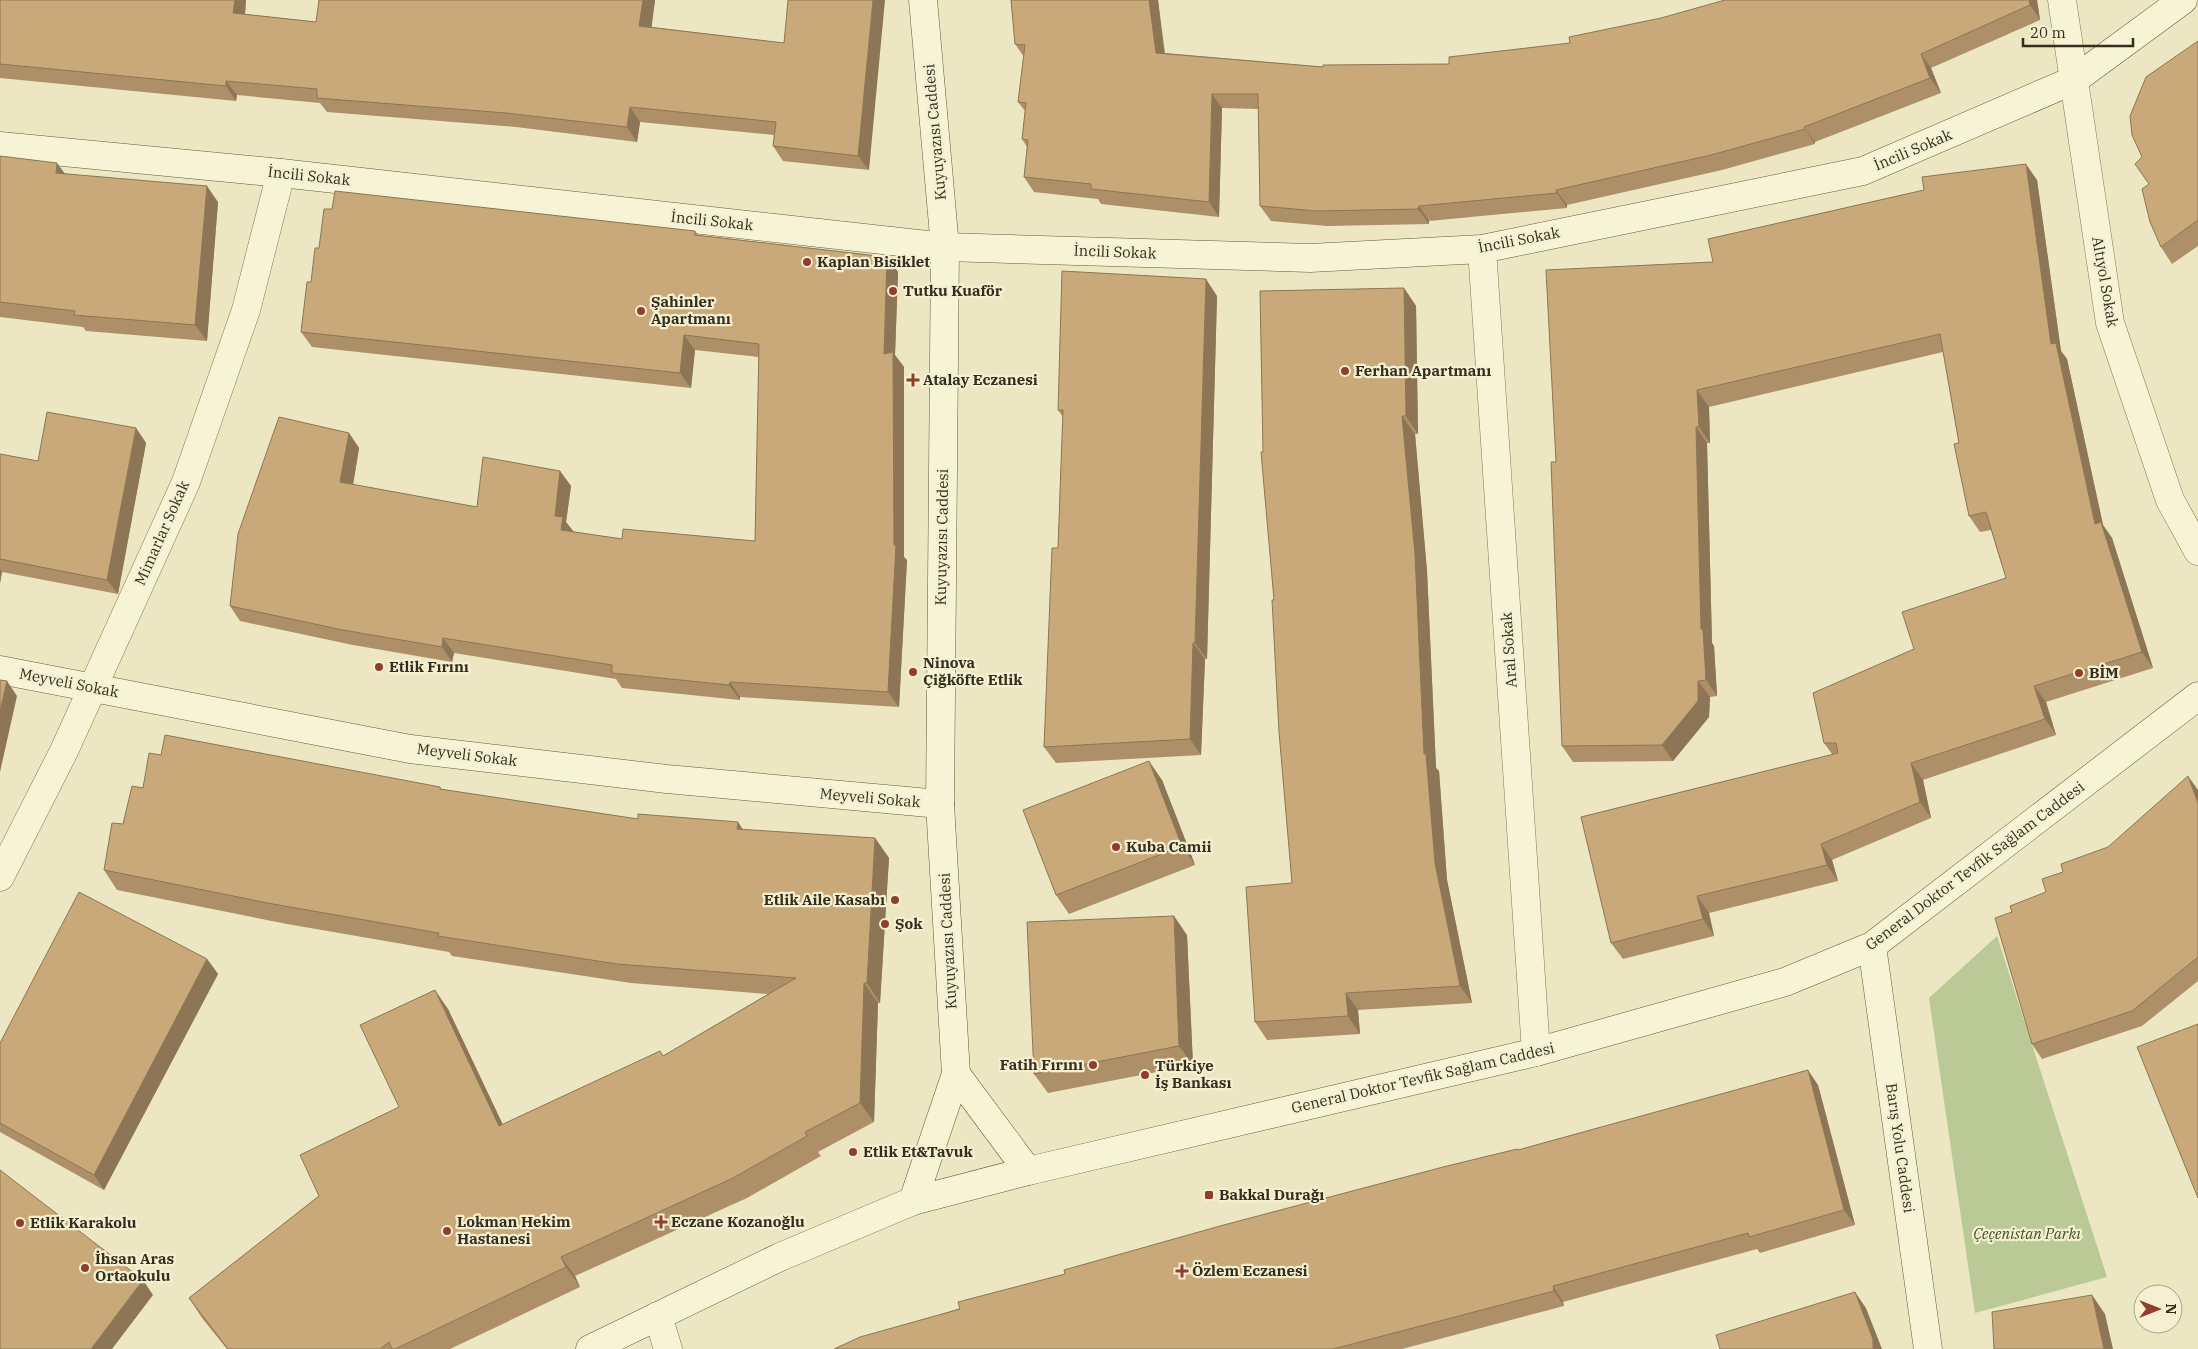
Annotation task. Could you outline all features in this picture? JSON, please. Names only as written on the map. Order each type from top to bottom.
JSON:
[{"type":"street","name":"Kuyuyazısı Caddesi","points":[[923,0],[945,247],[940,804],[956,1074]]},
{"type":"street","name":"Altıyol Sokak","points":[[2062,0],[2110,323],[2170,500],[2198,551]]},
{"type":"street","name":"İncili Sokak","points":[[0,146],[282,173],[945,247],[1310,258],[1482,249],[1863,171],[2074,80],[2183,0]]},
{"type":"street","name":"Mimarlar Sokak","points":[[0,877],[64,750],[186,482],[246,310],[282,173]]},
{"type":"street","name":"Aral Sokak","points":[[1482,249],[1536,1052]]},
{"type":"street","name":"Meyveli Sokak","points":[[0,670],[410,749],[667,779],[940,804]]},
{"type":"street","name":"General Doktor Tevfik Sağlam Caddesi","points":[[590,1349],[780,1256],[913,1201],[1028,1171],[1536,1052],[1785,982],[1872,946],[2198,696]]},
{"type":"street","name":"Barış Yolu Caddesi","points":[[1872,946],[1928,1349]]},
{"type":"street","points":[[956,1074],[1028,1171]]},
{"type":"street","points":[[913,1201],[956,1074]]},
{"type":"street","points":[[658,1316],[668,1349]]},
{"type":"green space","name":"Çeçenistan Parkı","points":[[1997,936],[2107,1277],[1975,1313],[1929,998]]},
{"type":"building","points":[[0,0],[235,0],[233,13],[316,22],[319,0],[643,0],[639,26],[784,43],[788,0],[873,0],[858,156],[773,146],[776,122],[630,107],[627,127],[506,113],[317,98],[317,89],[226,81],[226,86],[0,64]]},
{"type":"building","points":[[1011,0],[1149,0],[1156,53],[1323,67],[1323,65],[1449,64],[1449,57],[1570,43],[1569,37],[1661,18],[1725,0],[2029,0],[2030,5],[1921,54],[1930,78],[1804,127],[1805,129],[1711,155],[1556,190],[1557,193],[1419,206],[1418,209],[1317,211],[1260,206],[1258,94],[1212,94],[1209,202],[1091,189],[1091,184],[1024,177],[1028,140],[1022,139],[1026,103],[1018,102],[1025,45],[1015,44]]},
{"type":"building","points":[[2198,41],[2198,220],[2161,247],[2150,222],[2142,189],[2149,184],[2135,164],[2142,157],[2132,135],[2130,116],[2146,77]]},
{"type":"building","points":[[0,156],[57,163],[56,173],[207,186],[195,325],[74,315],[75,311],[0,302]]},
{"type":"building","points":[[2026,164],[2051,344],[2056,343],[2095,524],[2101,522],[2142,652],[2034,686],[2045,719],[1911,763],[1920,802],[1821,844],[1827,865],[1697,896],[1703,919],[1611,943],[1581,817],[1838,753],[1836,743],[1824,743],[1813,693],[1914,649],[1902,612],[2006,578],[1986,512],[1969,516],[1954,444],[1959,443],[1940,334],[1697,390],[1699,427],[1696,427],[1701,629],[1703,630],[1706,680],[1698,681],[1698,701],[1662,745],[1562,746],[1551,462],[1556,462],[1546,270],[1713,262],[1708,239],[1924,190],[1922,177]]},
{"type":"building","points":[[335,191],[695,231],[695,235],[887,257],[884,354],[893,352],[894,545],[896,545],[888,692],[730,682],[729,685],[612,673],[612,665],[443,638],[442,647],[343,630],[230,606],[238,534],[279,417],[349,433],[340,482],[477,507],[483,457],[560,471],[555,516],[563,517],[561,530],[622,539],[623,529],[755,541],[759,344],[684,335],[680,373],[301,332],[307,282],[311,282],[315,248],[319,248],[324,209],[332,209]]},
{"type":"building","points":[[1062,271],[1206,279],[1195,643],[1193,643],[1190,739],[1044,747],[1052,548],[1058,548],[1063,410],[1058,410]]},
{"type":"building","points":[[1404,288],[1406,416],[1402,416],[1415,554],[1424,754],[1426,754],[1435,863],[1460,986],[1346,993],[1348,1016],[1255,1022],[1246,887],[1292,883],[1279,732],[1272,600],[1274,600],[1261,452],[1263,452],[1260,291]]},
{"type":"building","points":[[47,412],[136,428],[107,580],[0,559],[0,454],[38,461]]},
{"type":"building","points":[[0,680],[7,681],[0,711]]},
{"type":"building","points":[[165,735],[440,787],[440,789],[638,819],[638,814],[738,822],[737,829],[875,838],[867,983],[864,983],[860,1103],[805,1132],[807,1136],[733,1178],[561,1257],[566,1267],[395,1349],[392,1349],[389,1342],[380,1349],[228,1349],[189,1298],[319,1196],[300,1155],[399,1107],[360,1025],[435,990],[499,1126],[660,1051],[663,1056],[796,978],[617,964],[438,936],[439,933],[273,904],[104,870],[112,823],[123,824],[132,786],[143,788],[149,753],[161,755]]},
{"type":"building","name":"Kuba Camii","points":[[1149,761],[1182,846],[1056,895],[1023,810]]},
{"type":"building","points":[[2188,776],[2198,803],[2198,957],[2132,1011],[2032,1044],[1995,918],[2012,912],[2010,906],[2046,892],[2042,879],[2063,872],[2061,864],[2108,847]]},
{"type":"building","points":[[79,892],[207,959],[94,1175],[0,1123],[0,1043]]},
{"type":"building","points":[[1174,916],[1179,1046],[1034,1074],[1027,922]]},
{"type":"building","points":[[2198,1024],[2198,1198],[2137,1047]]},
{"type":"building","points":[[1808,1070],[1844,1210],[1749,1237],[1748,1233],[1553,1286],[1554,1291],[1333,1349],[834,1349],[860,1337],[960,1309],[958,1302],[1065,1274],[1064,1270],[1220,1226],[1443,1167],[1518,1150]]},
{"type":"building","name":"İhsan Aras Ortaokulu","points":[[0,1170],[143,1280],[91,1349],[0,1349]]},
{"type":"building","points":[[1855,1292],[1873,1339],[1873,1349],[1720,1349],[1716,1335]]},
{"type":"building","points":[[2092,1295],[2104,1349],[1994,1349],[1992,1312]]},
{"type":"place","name":"Kaplan Bisiklet","points":[[807,262]]},
{"type":"place","name":"Tutku Kuaför","points":[[893,291]]},
{"type":"place","name":"Şahinler Apartmanı","points":[[641,311]]},
{"type":"place","name":"Ferhan Apartmanı","points":[[1345,371]]},
{"type":"place","name":"Atalay Eczanesi","points":[[913,380]]},
{"type":"place","name":"Etlik Fırını","points":[[379,667]]},
{"type":"place","name":"Ninova Çiğköfte Etlik","points":[[913,672]]},
{"type":"place","name":"BİM","points":[[2079,673]]},
{"type":"place","name":"Kuba Camii","points":[[1116,847]]},
{"type":"place","name":"Etlik Aile Kasabı","points":[[895,900]]},
{"type":"place","name":"Şok","points":[[885,924]]},
{"type":"place","name":"Fatih Fırını","points":[[1093,1065]]},
{"type":"place","name":"Türkiye İş Bankası","points":[[1145,1075]]},
{"type":"place","name":"Etlik Et&Tavuk","points":[[853,1152]]},
{"type":"place","name":"Bakkal Durağı","points":[[1209,1195]]},
{"type":"place","name":"Eczane Kozanoğlu","points":[[661,1222]]},
{"type":"place","name":"Etlik Karakolu","points":[[20,1223]]},
{"type":"place","name":"Lokman Hekim Hastanesi","points":[[447,1231]]},
{"type":"place","name":"İhsan Aras Ortaokulu","points":[[85,1268]]},
{"type":"place","name":"Özlem Eczanesi","points":[[1182,1271]]}]
